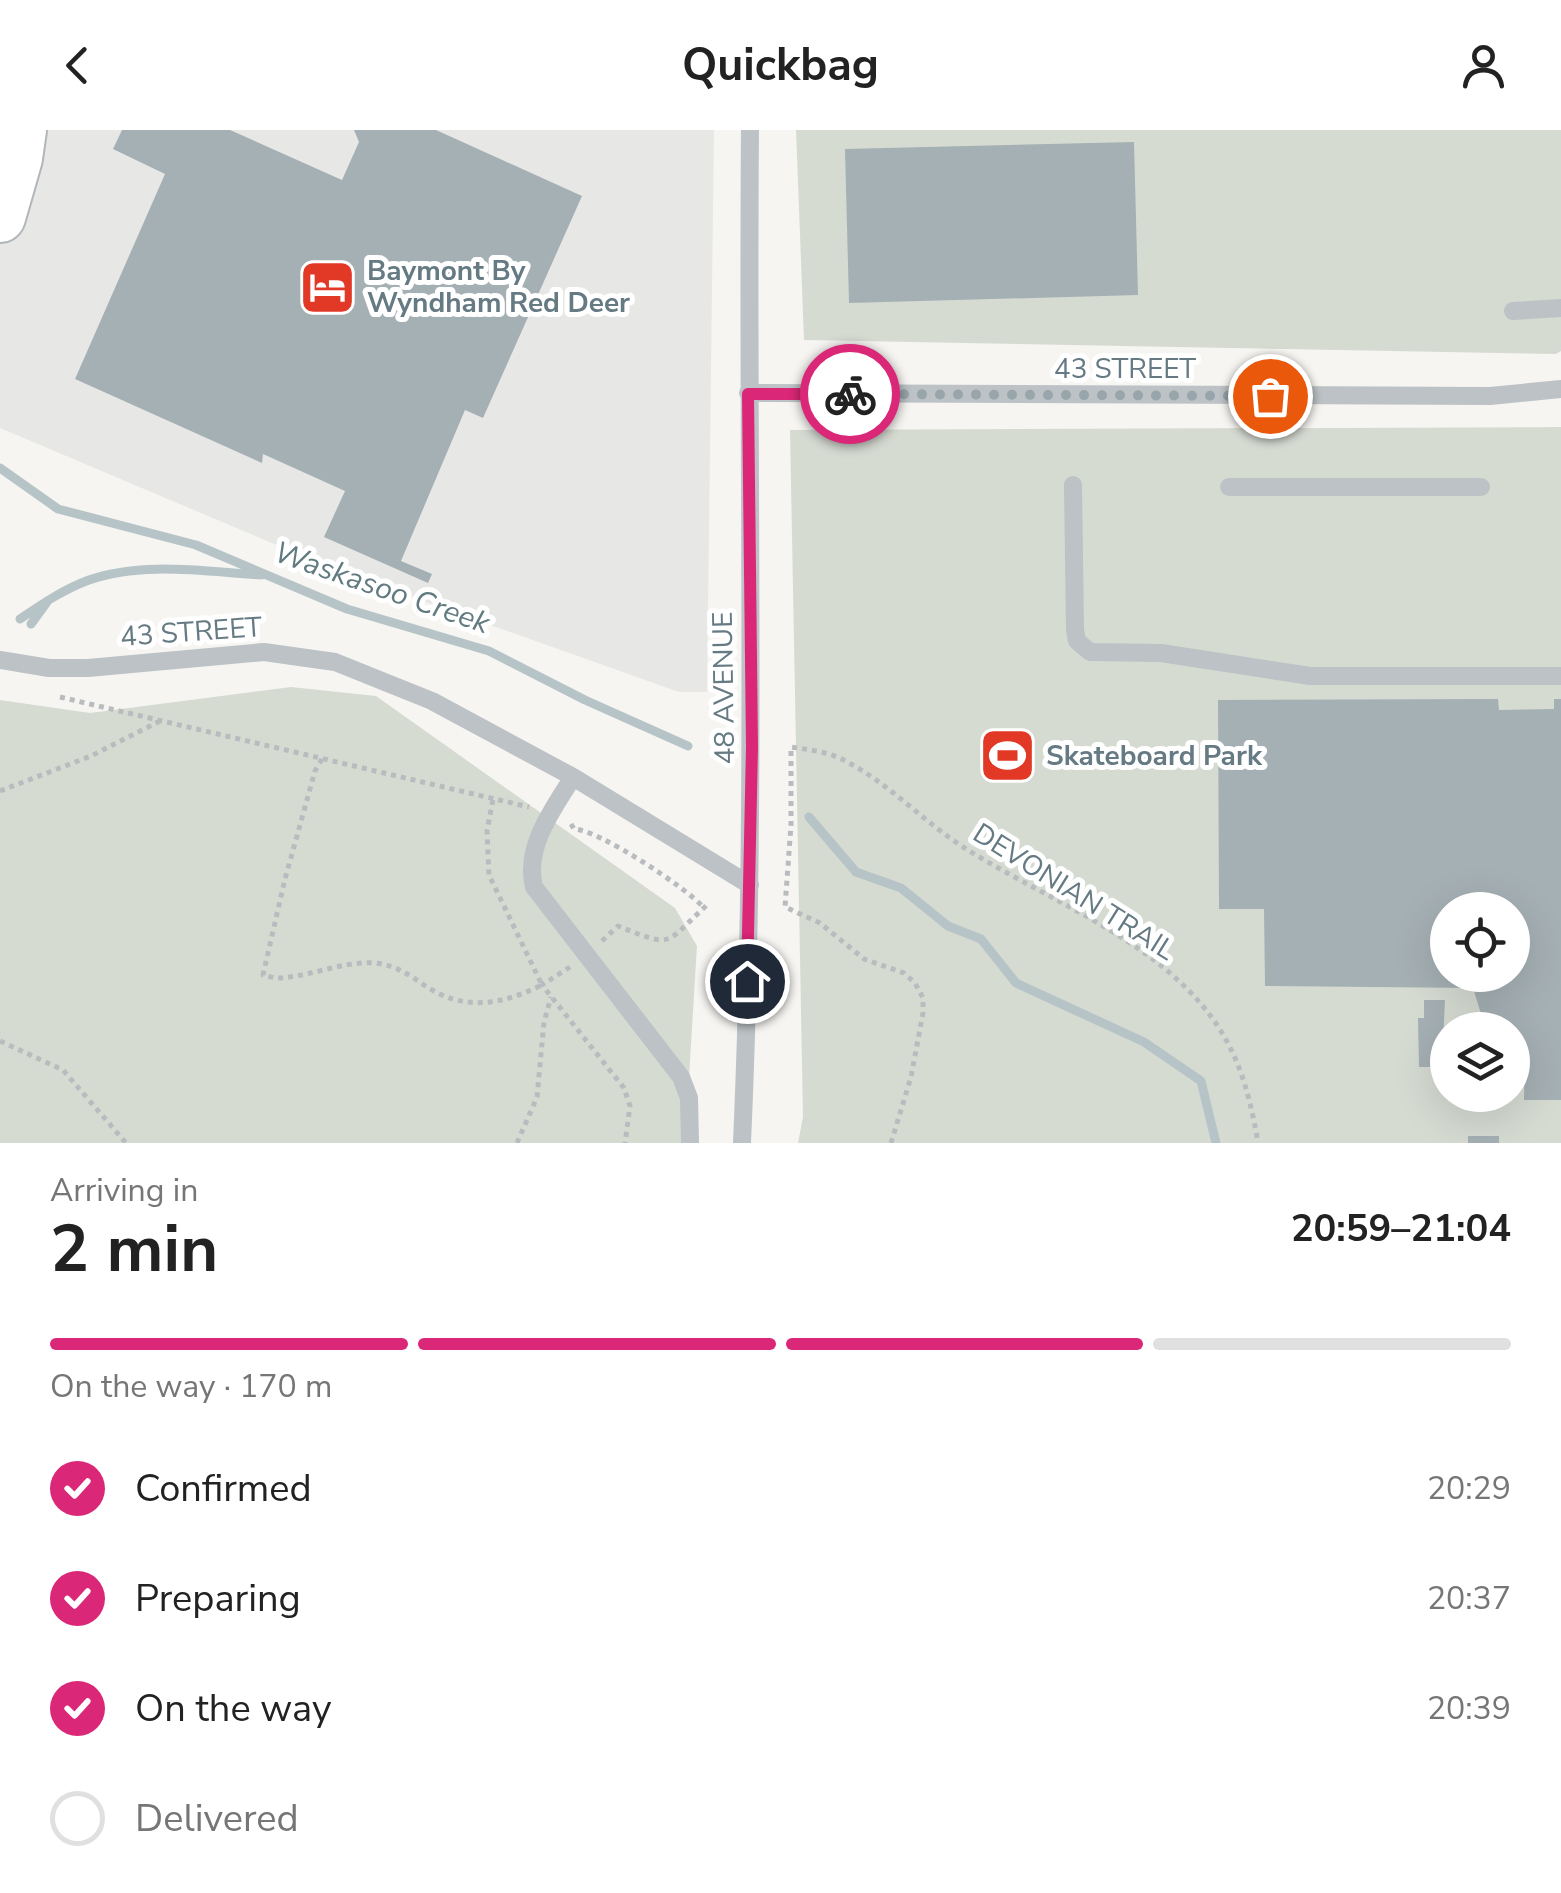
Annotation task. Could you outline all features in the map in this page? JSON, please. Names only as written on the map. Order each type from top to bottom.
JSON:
[{"type":"main road","points":[[0,217],[17,158],[20,130]]},
{"type":"street","name":"48 AVENUE","points":[[742,1143],[752,815],[750,130]]},
{"type":"street","points":[[1513,311],[1561,308]]},
{"type":"street","name":"43 STREET","points":[[748,394],[1490,396],[1561,390]]},
{"type":"street","points":[[1074,485],[1075,630],[1077,641],[1090,652],[1161,653],[1310,676],[1561,676]]},
{"type":"street","points":[[1229,488],[1481,488]]},
{"type":"street","name":"43 STREET","points":[[0,660],[49,668],[88,668],[264,652],[335,662],[432,701],[573,777],[750,885]]},
{"type":"street","points":[[573,777],[550,814],[535,849],[534,887],[680,1077],[690,1098],[690,1143]]},
{"type":"path","points":[[60,697],[550,814],[568,821],[574,830],[597,835],[688,892],[704,908]]},
{"type":"path","points":[[0,791],[90,756],[160,721]]},
{"type":"path","name":"DEVONIAN TRAIL","points":[[891,1143],[910,1076],[923,998],[904,973],[864,959],[820,922],[785,907],[791,747],[828,754],[882,782],[958,843],[1105,929],[1181,982],[1230,1043],[1248,1090],[1258,1143]]},
{"type":"path","points":[[322,760],[290,863],[264,975],[275,978],[374,963],[399,969],[438,994],[467,1004],[502,1002],[542,985],[489,874],[487,831],[494,798]]},
{"type":"path","points":[[517,1143],[538,1097],[544,1022],[552,996]]},
{"type":"path","points":[[0,1040],[63,1070],[126,1143]]},
{"type":"shaded area","points":[[0,130],[714,130],[707,692],[679,692],[338,571],[0,428]]},
{"type":"shaded area","points":[[796,130],[1561,130],[1561,351],[1556,354],[804,340]]},
{"type":"shaded area","points":[[1561,427],[1561,1143],[798,1143],[803,1117],[790,430]]},
{"type":"shaded area","points":[[291,687],[376,696],[675,908],[697,946],[685,1143],[0,1143],[0,700],[90,713]]},
{"type":"building","name":"Baymont By Wyndham Red Deer","points":[[122,130],[230,130],[342,180],[359,142],[354,130],[436,130],[582,196],[483,418],[465,410],[401,561],[432,574],[428,583],[324,537],[345,491],[263,454],[262,463],[75,379],[165,174],[113,149]]},
{"type":"building","points":[[1134,142],[1138,295],[849,303],[845,149]]},
{"type":"building","points":[[1498,699],[1499,710],[1554,709],[1554,699],[1561,699],[1561,1100],[1530,1100],[1530,1012],[1480,1012],[1474,992],[1530,992],[1530,892],[1430,892],[1430,988],[1265,986],[1264,909],[1219,909],[1218,700]]},
{"type":"building","points":[[1424,1000],[1445,1000],[1444,1012],[1430,1012],[1430,1067],[1419,1067],[1418,1018],[1424,1018]]},
{"type":"building","points":[[1468,1136],[1499,1136],[1499,1143],[1468,1143]]},
{"type":"waterway","name":"Waskasoo Creek","points":[[0,468],[58,509],[196,545],[347,609],[489,651],[688,746]]},
{"type":"waterway","points":[[20,619],[71,588],[109,574],[175,569],[262,575]]},
{"type":"waterway","points":[[31,624],[47,602]]},
{"type":"waterway","name":"Waskasoo Creek","points":[[809,817],[856,872],[901,888],[948,926],[981,939],[1016,983],[1144,1042],[1201,1081],[1216,1143]]},
{"type":"way so far","points":[[850,394],[1270,396]]},
{"type":"place","name":"Baymont By Wyndham Red Deer","points":[[328,287]]},
{"type":"place","name":"Skateboard Park","points":[[1007,756]]},
{"type":"route","points":[[747,981],[752,815],[748,394],[850,394]]}]
